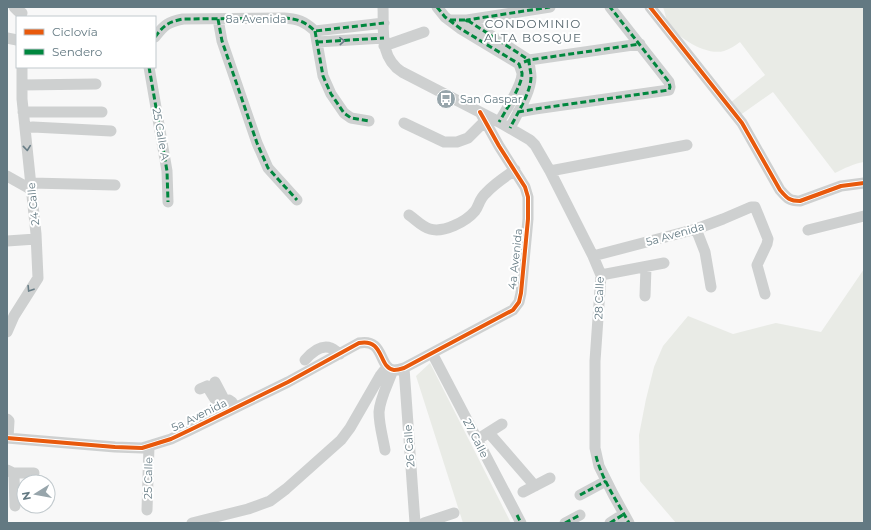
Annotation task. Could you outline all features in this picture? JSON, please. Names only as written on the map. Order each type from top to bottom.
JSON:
[{"type":"street","points":[[383,7],[384,42],[387,54],[395,68],[483,117],[468,138],[457,142],[444,142],[404,123]]},
{"type":"street","points":[[437,7],[445,17],[464,25],[524,62],[531,78],[527,92],[510,128]]},
{"type":"street","points":[[464,25],[550,7]]},
{"type":"street","points":[[518,112],[669,90],[669,82],[610,7]]},
{"type":"street","points":[[650,7],[742,123],[780,190],[787,198],[793,201],[800,201],[841,186],[864,183]]},
{"type":"street","name":"8a Avenida","points":[[156,36],[168,23],[183,19],[284,18],[297,19],[310,26],[316,36]]},
{"type":"street","points":[[218,19],[222,41],[257,143],[268,168],[297,200]]},
{"type":"street","points":[[316,36],[384,23]]},
{"type":"street","points":[[316,36],[384,42],[424,32]]},
{"type":"street","points":[[316,36],[323,76],[331,94],[344,113],[351,118],[369,121]]},
{"type":"street","points":[[524,62],[640,44]]},
{"type":"street","points":[[499,122],[508,108],[521,79],[524,62]]},
{"type":"street","name":"24 Calle","points":[[7,332],[14,316],[38,278],[36,239],[22,99],[22,68]]},
{"type":"street","name":"25 Calle A","points":[[150,68],[167,171],[168,202]]},
{"type":"street","points":[[22,85],[96,84]]},
{"type":"street","points":[[23,112],[102,112]]},
{"type":"street","name":"28 Calle","points":[[483,117],[499,122],[530,140],[535,145],[550,171],[601,275],[595,361],[595,448],[599,466],[626,519]]},
{"type":"street","name":"4a Avenida","points":[[192,523],[248,510],[270,501],[286,489],[341,440],[350,428],[380,376],[395,368],[432,353],[512,310],[519,302],[528,219],[528,197],[525,188],[515,170],[499,146],[483,117]]},
{"type":"street","points":[[25,128],[33,127],[111,131]]},
{"type":"street","points":[[550,171],[688,145]]},
{"type":"street","points":[[409,215],[430,229],[442,230],[456,225],[475,211],[479,201],[485,194],[498,182],[515,170]]},
{"type":"street","points":[[7,176],[31,186],[115,185]]},
{"type":"street","name":"5a Avenida","points":[[593,256],[696,229],[754,207],[768,239],[757,265],[765,294]]},
{"type":"street","points":[[808,230],[864,216]]},
{"type":"street","points":[[696,229],[705,252],[712,287]]},
{"type":"street","points":[[7,241],[36,239]]},
{"type":"street","points":[[601,275],[664,263]]},
{"type":"street","points":[[645,296],[646,267]]},
{"type":"street","name":"5a Avenida","points":[[8,438],[142,448],[177,436],[288,382],[358,344],[366,342],[374,346],[395,368]]},
{"type":"street","points":[[305,360],[312,352],[324,346],[332,348],[340,354]]},
{"type":"street","name":"27 Calle","points":[[432,353],[521,523]]},
{"type":"street","points":[[385,450],[379,412],[385,390],[395,368]]},
{"type":"street","name":"26 Calle","points":[[395,368],[415,523]]},
{"type":"street","points":[[210,384],[215,399],[222,402],[229,400],[232,402],[234,408]]},
{"type":"street","points":[[7,419],[9,421],[8,438]]},
{"type":"street","points":[[477,440],[502,424]]},
{"type":"street","points":[[488,433],[535,486]]},
{"type":"street","name":"25 Calle","points":[[147,510],[149,446]]},
{"type":"street","points":[[10,472],[34,473]]},
{"type":"street","points":[[10,472],[14,476],[15,506]]},
{"type":"street","points":[[522,492],[550,478]]},
{"type":"street","points":[[580,496],[606,481]]},
{"type":"street","points":[[424,523],[454,513]]},
{"type":"street","points":[[565,523],[580,515]]},
{"type":"street","points":[[610,523],[626,519]]},
{"type":"shaded area","points":[[663,7],[864,7],[864,162],[835,173],[773,92],[739,116],[730,103],[765,75],[740,42],[724,51],[717,52],[701,48],[686,40],[669,25]]},
{"type":"shaded area","points":[[864,269],[864,523],[676,523],[640,481],[639,435],[654,367],[663,346],[688,316],[733,334],[776,323],[821,332]]},
{"type":"shaded area","points":[[430,363],[511,523],[463,523],[416,376]]},
{"type":"marked path","points":[[437,7],[445,17],[461,29],[519,64],[522,73],[520,84],[499,122]]},
{"type":"marked path","points":[[466,22],[467,20],[550,7]]},
{"type":"marked path","points":[[518,112],[669,90],[669,82],[610,7]]},
{"type":"marked path","points":[[156,36],[167,25],[174,21],[183,19],[289,18],[304,23],[315,31],[384,23]]},
{"type":"marked path","points":[[218,19],[222,41],[257,143],[268,168],[297,200]]},
{"type":"marked path","points":[[450,20],[467,20],[529,60],[531,77],[529,89],[510,128]]},
{"type":"marked path","points":[[315,31],[323,76],[331,94],[344,113],[351,118],[369,121]]},
{"type":"marked path","points":[[317,42],[384,38]]},
{"type":"marked path","points":[[524,62],[529,60],[640,44]]},
{"type":"marked path","points":[[149,68],[167,171],[168,202]]},
{"type":"marked path","points":[[596,456],[606,482],[629,523]]},
{"type":"marked path","points":[[580,495],[606,481]]},
{"type":"marked path","points":[[610,523],[624,514]]},
{"type":"marked path","points":[[517,515],[521,523]]},
{"type":"marked path","points":[[565,523],[580,515]]},
{"type":"cycle path","points":[[650,7],[742,123],[780,190],[787,197],[791,200],[800,201],[841,186],[864,183]]},
{"type":"cycle path","points":[[7,438],[142,448],[171,439],[192,429],[288,382],[359,343],[373,345],[389,368],[394,370],[404,368],[513,310],[519,302],[521,293],[528,219],[528,197],[525,187],[499,146],[480,112]]},
{"type":"place","name":"San Gaspar","points":[[446,99]]},
{"type":"district","name":"CONDOMINIO ALTA BOSQUE","points":[[533,30]]}]
